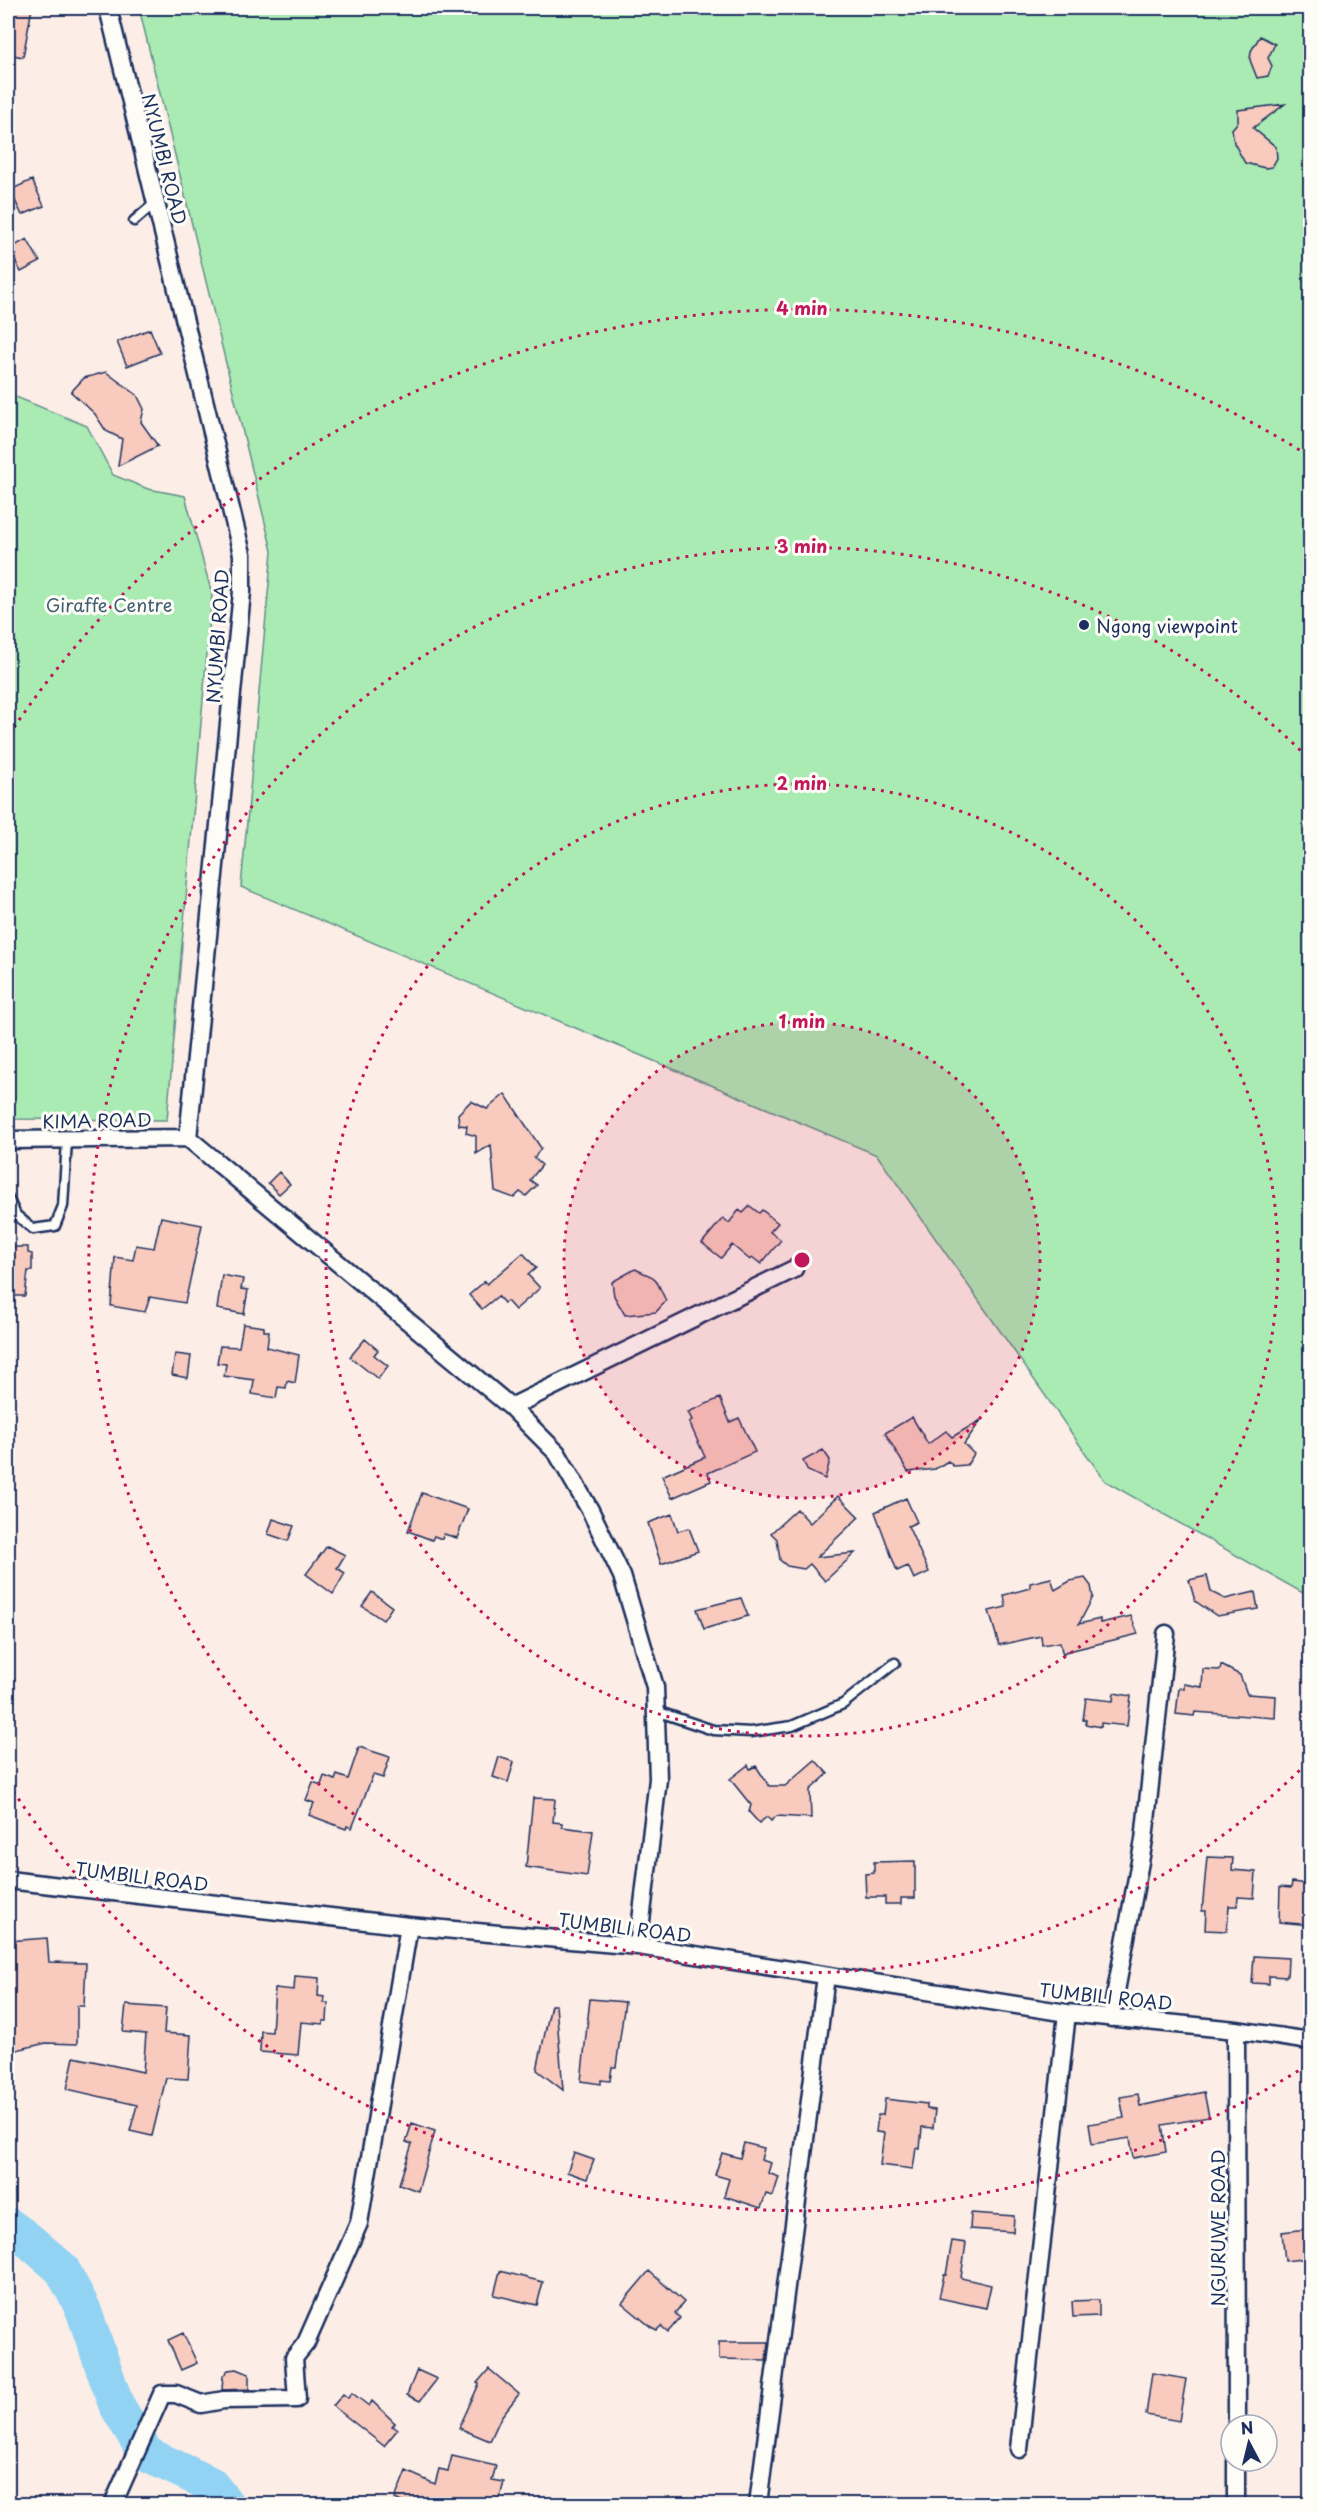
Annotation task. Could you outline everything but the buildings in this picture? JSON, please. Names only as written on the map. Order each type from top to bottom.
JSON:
[{"type":"street","name":"NYUMBI ROAD","points":[[108,8],[242,554],[241,604],[188,1138]]},
{"type":"street","name":"KIMA ROAD","points":[[8,1140],[188,1138]]},
{"type":"street","points":[[188,1138],[512,1407],[557,1452],[590,1510],[622,1576],[655,1687],[658,1779],[638,1946]]},
{"type":"street","points":[[512,1407],[794,1269]]},
{"type":"street","points":[[1111,2018],[1144,1840],[1166,1634]]},
{"type":"street","name":"TUMBILI ROAD","points":[[8,1880],[409,1926],[638,1946],[1067,2013],[1236,2030],[1311,2041]]},
{"type":"street","points":[[113,2505],[148,2421],[162,2394],[169,2393],[201,2404],[224,2400],[297,2399],[294,2358],[306,2343],[359,2223],[409,1926]]},
{"type":"street","points":[[758,2505],[826,1976]]},
{"type":"street","points":[[1019,2449],[1067,2013]]},
{"type":"street","name":"NGURUWE ROAD","points":[[1236,2030],[1237,2413]]},
{"type":"street","points":[[1236,2473],[1236,2505]]},
{"type":"lane","points":[[134,221],[155,203]]},
{"type":"lane","points":[[8,1198],[16,1215],[33,1229],[55,1226],[63,1206],[67,1140]]},
{"type":"lane","points":[[656,1711],[713,1730],[751,1732],[792,1726],[843,1704],[895,1663]]},
{"type":"green space","points":[[139,8],[1310,8],[1310,1597],[1105,1481],[877,1155],[241,887],[272,551]]},
{"type":"green space","name":"Giraffe Centre","points":[[8,389],[11,395],[87,426],[113,475],[148,489],[185,496],[212,594],[167,1120],[8,1119]]},
{"type":"waterway","points":[[8,2225],[62,2269],[83,2309],[116,2404],[146,2454],[210,2484],[226,2504]]},
{"type":"place","name":"Ngong viewpoint","points":[[1084,625]]}]
